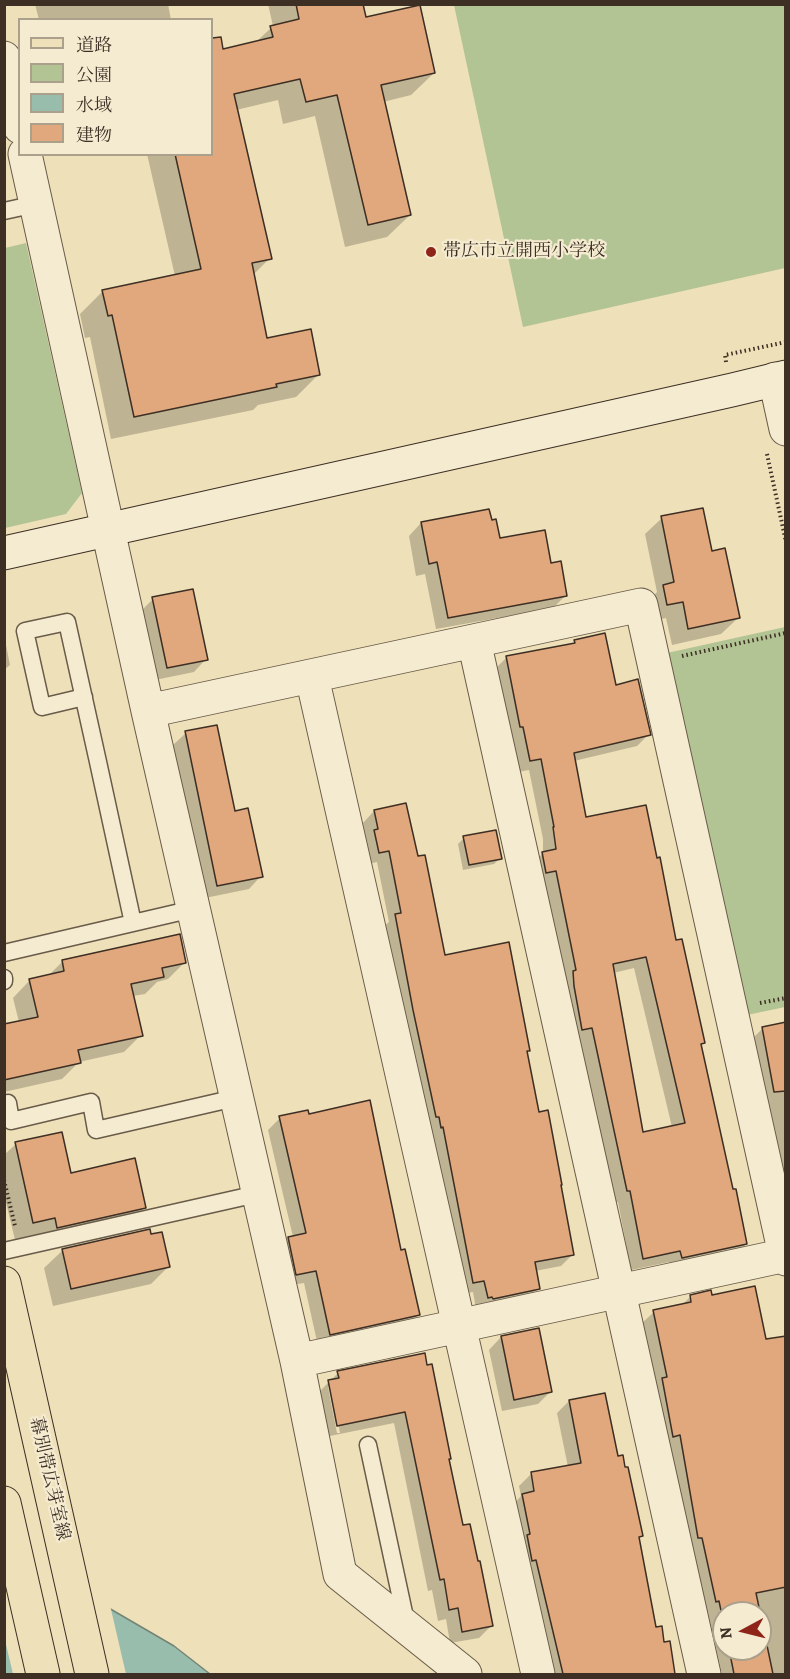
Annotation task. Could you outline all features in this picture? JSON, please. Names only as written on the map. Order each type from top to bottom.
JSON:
[{"type":"main road","name":"幕別帯広芽室線","points":[[4,1283],[93,1674]]},
{"type":"main road","points":[[6,1510],[43,1674]]},
{"type":"street","points":[[4,58],[18,118]]},
{"type":"street","points":[[26,156],[147,711],[297,1361],[340,1574],[465,1674]]},
{"type":"street","points":[[4,553],[780,378],[786,429]]},
{"type":"street","points":[[147,711],[640,605],[655,662],[785,1256],[297,1361]]},
{"type":"street","points":[[474,641],[704,1674]]},
{"type":"street","points":[[312,677],[538,1674]]},
{"type":"lane","points":[[4,211],[36,204]]},
{"type":"lane","points":[[84,697],[42,707],[25,631],[67,622],[84,697],[134,923]]},
{"type":"lane","points":[[4,953],[193,909]]},
{"type":"lane","points":[[4,1104],[8,1103],[11,1121],[91,1102],[96,1130],[235,1098]]},
{"type":"lane","points":[[4,1251],[257,1194]]},
{"type":"lane","points":[[368,1445],[407,1629]]},
{"type":"path","points":[[655,662],[786,633]]},
{"type":"green space","points":[[454,5],[785,5],[785,268],[523,327]]},
{"type":"green space","points":[[26,243],[82,493],[66,514],[5,528],[5,248]]},
{"type":"green space","points":[[785,627],[785,1007],[747,1015],[667,653]]},
{"type":"water","points":[[4,1547],[174,1646],[210,1674],[5,1674]]},
{"type":"pier","points":[[5,1544],[110,1605],[126,1674],[13,1674],[4,1636]]},
{"type":"building","points":[[296,4],[363,4],[366,17],[420,5],[435,73],[381,85],[411,215],[368,225],[337,95],[306,102],[300,79],[234,94],[272,259],[252,263],[267,338],[311,329],[320,375],[276,384],[277,387],[134,417],[112,315],[108,316],[102,290],[201,269],[175,156],[213,156],[213,38],[221,37],[223,49],[273,37],[270,26],[299,19]]},
{"type":"building","points":[[703,508],[712,551],[725,548],[740,618],[688,629],[683,602],[667,605],[663,585],[674,582],[661,516]]},
{"type":"building","points":[[489,509],[492,520],[496,519],[500,538],[545,530],[551,563],[561,561],[567,596],[448,618],[437,562],[429,564],[421,522]]},
{"type":"building","points":[[193,589],[208,660],[167,668],[152,597]]},
{"type":"building","points":[[605,633],[616,685],[638,679],[651,735],[574,753],[586,817],[646,805],[657,858],[660,857],[676,940],[682,939],[705,1043],[701,1044],[747,1244],[682,1258],[680,1251],[643,1259],[630,1191],[627,1191],[592,1028],[582,1030],[574,986],[573,971],[576,970],[556,871],[546,873],[542,852],[556,849],[541,759],[530,761],[523,727],[520,727],[506,656],[575,643],[574,640]],"holes":[[[646,957],[685,1123],[643,1132],[613,964]]]},
{"type":"building","points":[[217,725],[235,811],[248,808],[263,877],[217,886],[185,731]]},
{"type":"building","points":[[406,803],[418,856],[425,855],[445,955],[509,942],[539,1112],[548,1110],[574,1255],[535,1262],[540,1289],[493,1299],[488,1298],[484,1281],[473,1283],[443,1127],[441,1128],[439,1117],[436,1117],[413,1010],[395,914],[401,913],[389,851],[379,853],[374,830],[378,829],[374,810]]},
{"type":"building","points":[[496,830],[502,859],[469,865],[463,836]]},
{"type":"building","points":[[180,934],[186,963],[162,968],[164,977],[131,984],[143,1036],[78,1050],[81,1063],[4,1080],[4,1024],[38,1017],[29,979],[64,971],[62,960]]},
{"type":"building","points":[[786,1022],[786,1091],[774,1092],[762,1027]]},
{"type":"building","points":[[370,1100],[401,1250],[405,1249],[420,1315],[330,1335],[316,1271],[296,1275],[288,1237],[306,1233],[279,1116],[308,1110],[309,1114]]},
{"type":"building","points":[[62,1132],[71,1173],[135,1158],[146,1208],[57,1228],[55,1218],[33,1223],[15,1142]]},
{"type":"building","points":[[150,1229],[151,1234],[162,1232],[170,1267],[71,1289],[62,1249]]},
{"type":"building","points":[[755,1286],[766,1339],[786,1336],[786,1587],[756,1593],[758,1601],[716,1601],[702,1538],[698,1538],[680,1435],[673,1437],[662,1378],[667,1377],[653,1310],[691,1302],[690,1295],[711,1290],[712,1295]]},
{"type":"building","points":[[539,1328],[552,1392],[514,1400],[501,1336]]},
{"type":"building","points":[[425,1353],[427,1365],[432,1364],[463,1525],[470,1524],[493,1626],[462,1632],[458,1608],[449,1610],[444,1579],[440,1580],[405,1412],[337,1426],[328,1380],[339,1378],[337,1371]]},
{"type":"building","points":[[605,1393],[618,1456],[623,1455],[625,1467],[628,1467],[643,1536],[639,1537],[656,1627],[662,1626],[664,1642],[670,1641],[675,1674],[563,1674],[536,1560],[532,1561],[527,1535],[530,1534],[522,1494],[534,1491],[531,1472],[581,1463],[569,1400]]},
{"type":"building","points":[[731,1661],[770,1661],[773,1674],[734,1674]]},
{"type":"place","name":"帯広市立開西小学校","points":[[431,252]]}]
